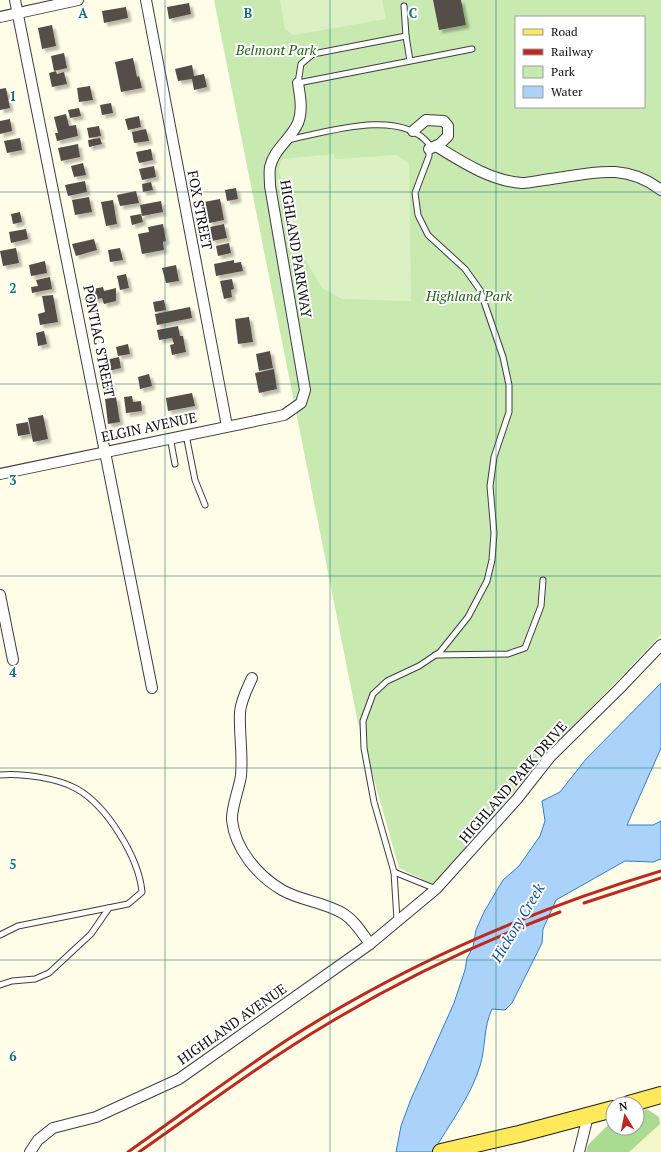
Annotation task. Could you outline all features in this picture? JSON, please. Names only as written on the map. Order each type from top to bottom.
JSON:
[{"type":"main road","points":[[645,1100],[661,1095]]},
{"type":"main road","points":[[441,1152],[605,1111]]},
{"type":"street","name":"PONTIAC STREET","points":[[15,0],[106,450],[152,688]]},
{"type":"street","points":[[0,17],[78,0]]},
{"type":"street","name":"FOX STREET","points":[[146,0],[227,426]]},
{"type":"street","name":"HIGHLAND PARKWAY","points":[[298,83],[301,103],[298,122],[288,140],[277,152],[270,167],[270,186],[306,390],[301,403]]},
{"type":"street","points":[[413,131],[426,120],[444,121],[448,126],[448,136],[431,151],[497,177],[522,183],[566,178],[600,171],[629,174],[652,183],[661,190]]},
{"type":"street","name":"ELGIN AVENUE","points":[[0,474],[106,450],[284,415],[301,403]]},
{"type":"street","points":[[0,595],[13,660]]},
{"type":"street","name":"HIGHLAND PARK DRIVE","points":[[436,889],[517,799],[550,757],[661,645]]},
{"type":"street","points":[[252,678],[245,693],[240,712],[242,748],[241,776],[232,819],[236,836],[245,856],[265,877],[282,890],[343,914],[354,922],[370,944]]},
{"type":"street","name":"HIGHLAND AVENUE","points":[[30,1152],[38,1140],[53,1128],[96,1117],[179,1079],[370,944],[436,889]]},
{"type":"street","points":[[579,1152],[588,1116]]},
{"type":"lane","points":[[404,6],[406,36],[410,61]]},
{"type":"lane","points":[[406,36],[313,54],[301,64],[298,83],[472,48]]},
{"type":"lane","points":[[288,140],[359,126],[387,125],[413,131],[422,136],[429,144],[431,151],[415,193],[418,215],[428,235],[465,269],[480,290],[494,327],[509,385],[508,412],[494,457],[490,486],[494,533],[492,560],[487,581],[468,617],[440,652],[419,666],[387,681],[372,694],[363,721],[364,748],[374,802],[394,872],[397,920]]},
{"type":"lane","points":[[186,434],[195,480],[204,505]]},
{"type":"lane","points":[[170,437],[175,464]]},
{"type":"lane","points":[[434,656],[508,654],[525,648],[541,606],[543,580]]},
{"type":"lane","points":[[0,775],[28,776],[52,780],[77,789],[99,807],[119,835],[134,862],[141,880],[142,892],[128,904],[18,926],[0,935]]},
{"type":"lane","points":[[394,872],[436,889]]},
{"type":"lane","points":[[0,985],[12,981],[35,979],[49,973],[91,934],[109,908]]},
{"type":"green space","name":"Highland Park","points":[[214,0],[661,0],[661,635],[546,755],[434,885],[399,868],[358,723]]},
{"type":"green space","points":[[280,0],[382,0],[386,19],[293,35],[285,29]]},
{"type":"green space","points":[[333,154],[336,159],[397,155],[409,164],[411,301],[342,299],[322,288],[289,232],[284,207],[287,203],[285,189],[279,172],[282,159]]},
{"type":"green space","points":[[647,1109],[659,1117],[660,1124],[629,1152],[586,1152],[588,1145],[605,1128],[605,1136],[645,1136],[645,1110]]},
{"type":"green space","points":[[661,1123],[661,1152],[629,1152],[633,1148]]},
{"type":"water","name":"Hickory Creek","points":[[661,683],[661,748],[627,825],[653,825],[661,821],[661,859],[653,862],[625,861],[556,900],[543,929],[542,943],[512,1003],[505,1010],[492,1009],[487,1023],[482,1059],[476,1077],[459,1110],[433,1152],[396,1152],[401,1126],[411,1099],[454,1003],[465,970],[467,958],[473,947],[476,930],[484,912],[503,880],[519,866],[540,836],[545,821],[542,801],[560,792],[586,759]]},
{"type":"building","points":[[433,0],[461,0],[466,25],[439,30]]},
{"type":"building","points":[[189,3],[191,14],[169,19],[167,7]]},
{"type":"building","points":[[126,7],[128,18],[104,23],[102,11]]},
{"type":"building","points":[[52,25],[56,46],[42,49],[38,28]]},
{"type":"building","points":[[64,53],[67,68],[54,71],[51,56]]},
{"type":"building","points":[[133,58],[137,77],[139,76],[142,88],[121,92],[115,62]]},
{"type":"building","points":[[192,65],[194,76],[204,74],[207,87],[194,90],[192,79],[178,81],[175,69]]},
{"type":"building","points":[[56,71],[57,74],[64,72],[67,84],[52,87],[49,73]]},
{"type":"building","points":[[90,86],[93,100],[79,102],[77,88]]},
{"type":"building","points":[[6,88],[10,108],[0,110],[0,89]]},
{"type":"building","points":[[111,103],[113,113],[102,115],[100,105]]},
{"type":"building","points":[[79,108],[81,116],[70,118],[68,110]]},
{"type":"building","points":[[66,114],[69,126],[76,125],[78,136],[57,141],[55,133],[58,133],[54,117]]},
{"type":"building","points":[[139,116],[141,127],[128,130],[125,119]]},
{"type":"building","points":[[10,119],[12,131],[0,134],[0,121]]},
{"type":"building","points":[[99,126],[101,136],[89,138],[87,128]]},
{"type":"building","points":[[146,129],[149,141],[134,143],[132,132]]},
{"type":"building","points":[[20,138],[22,150],[7,153],[4,141]]},
{"type":"building","points":[[100,138],[102,144],[89,147],[88,140]]},
{"type":"building","points":[[78,144],[80,157],[61,161],[58,148]]},
{"type":"building","points":[[151,149],[153,160],[139,163],[136,152]]},
{"type":"building","points":[[83,163],[86,175],[74,177],[71,166]]},
{"type":"building","points":[[154,166],[156,177],[142,180],[139,169]]},
{"type":"building","points":[[85,181],[87,192],[68,196],[65,185]]},
{"type":"building","points":[[151,182],[153,190],[143,192],[142,184]]},
{"type":"building","points":[[236,188],[238,199],[227,201],[225,190]]},
{"type":"building","points":[[136,191],[139,203],[120,206],[117,195]]},
{"type":"building","points":[[89,197],[92,212],[75,215],[72,200]]},
{"type":"building","points":[[220,199],[224,220],[209,223],[204,202]]},
{"type":"building","points":[[113,200],[117,224],[106,226],[101,202]]},
{"type":"building","points":[[161,201],[163,212],[142,216],[140,205]]},
{"type":"building","points":[[20,212],[22,222],[13,224],[11,214]]},
{"type":"building","points":[[141,214],[143,222],[132,225],[130,216]]},
{"type":"building","points":[[163,224],[166,241],[163,242],[164,250],[142,254],[138,234],[149,232],[148,227]]},
{"type":"building","points":[[224,224],[227,238],[212,241],[210,227]]},
{"type":"building","points":[[26,229],[28,239],[11,243],[9,232]]},
{"type":"building","points":[[94,239],[97,250],[76,256],[72,244]]},
{"type":"building","points":[[229,243],[231,253],[218,256],[216,246]]},
{"type":"building","points":[[16,248],[19,263],[3,266],[0,251]]},
{"type":"building","points":[[120,248],[123,260],[110,262],[108,250]]},
{"type":"building","points":[[234,260],[234,263],[241,262],[243,271],[216,276],[214,264]]},
{"type":"building","points":[[45,261],[47,273],[31,276],[29,265]]},
{"type":"building","points":[[176,265],[179,281],[166,283],[162,268]]},
{"type":"building","points":[[126,274],[129,288],[120,290],[117,276]]},
{"type":"building","points":[[50,277],[52,289],[32,293],[31,287],[38,286],[36,280]]},
{"type":"building","points":[[232,279],[234,289],[231,290],[232,297],[224,299],[220,281]]},
{"type":"building","points":[[103,287],[104,291],[116,288],[116,301],[104,304],[102,298],[90,301],[88,290]]},
{"type":"building","points":[[53,295],[58,322],[40,325],[38,314],[45,312],[42,296]]},
{"type":"building","points":[[164,300],[166,310],[155,312],[153,302]]},
{"type":"building","points":[[190,307],[192,318],[157,325],[155,314]]},
{"type":"building","points":[[249,317],[253,342],[238,344],[235,319]]},
{"type":"building","points":[[178,326],[180,336],[183,336],[186,352],[172,355],[170,345],[174,344],[172,338],[159,340],[157,330]]},
{"type":"building","points":[[44,331],[47,344],[38,346],[36,333]]},
{"type":"building","points":[[128,344],[130,354],[118,356],[116,347]]},
{"type":"building","points":[[270,351],[273,368],[259,371],[256,354]]},
{"type":"building","points":[[119,357],[121,368],[108,371],[106,360]]},
{"type":"building","points":[[274,369],[277,389],[259,393],[255,373]]},
{"type":"building","points":[[149,374],[152,386],[140,389],[138,377]]},
{"type":"building","points":[[111,382],[113,389],[102,391],[101,384]]},
{"type":"building","points":[[192,393],[195,406],[168,411],[166,398]]},
{"type":"building","points":[[132,396],[133,402],[141,401],[142,411],[126,413],[124,397]]},
{"type":"building","points":[[116,397],[120,422],[108,424],[105,399]]},
{"type":"building","points":[[43,415],[48,439],[33,442],[28,418]]},
{"type":"building","points":[[28,422],[30,434],[18,436],[16,424]]},
{"type":"railway","points":[[128,1152],[290,1038],[333,1011],[423,963],[564,903],[661,871]]},
{"type":"railway","points":[[584,903],[661,878]]},
{"type":"railway","points":[[139,1152],[280,1053],[385,991],[442,962],[500,936],[560,912]]},
{"type":"park label","name":"Belmont Park","points":[[276,50]]}]
